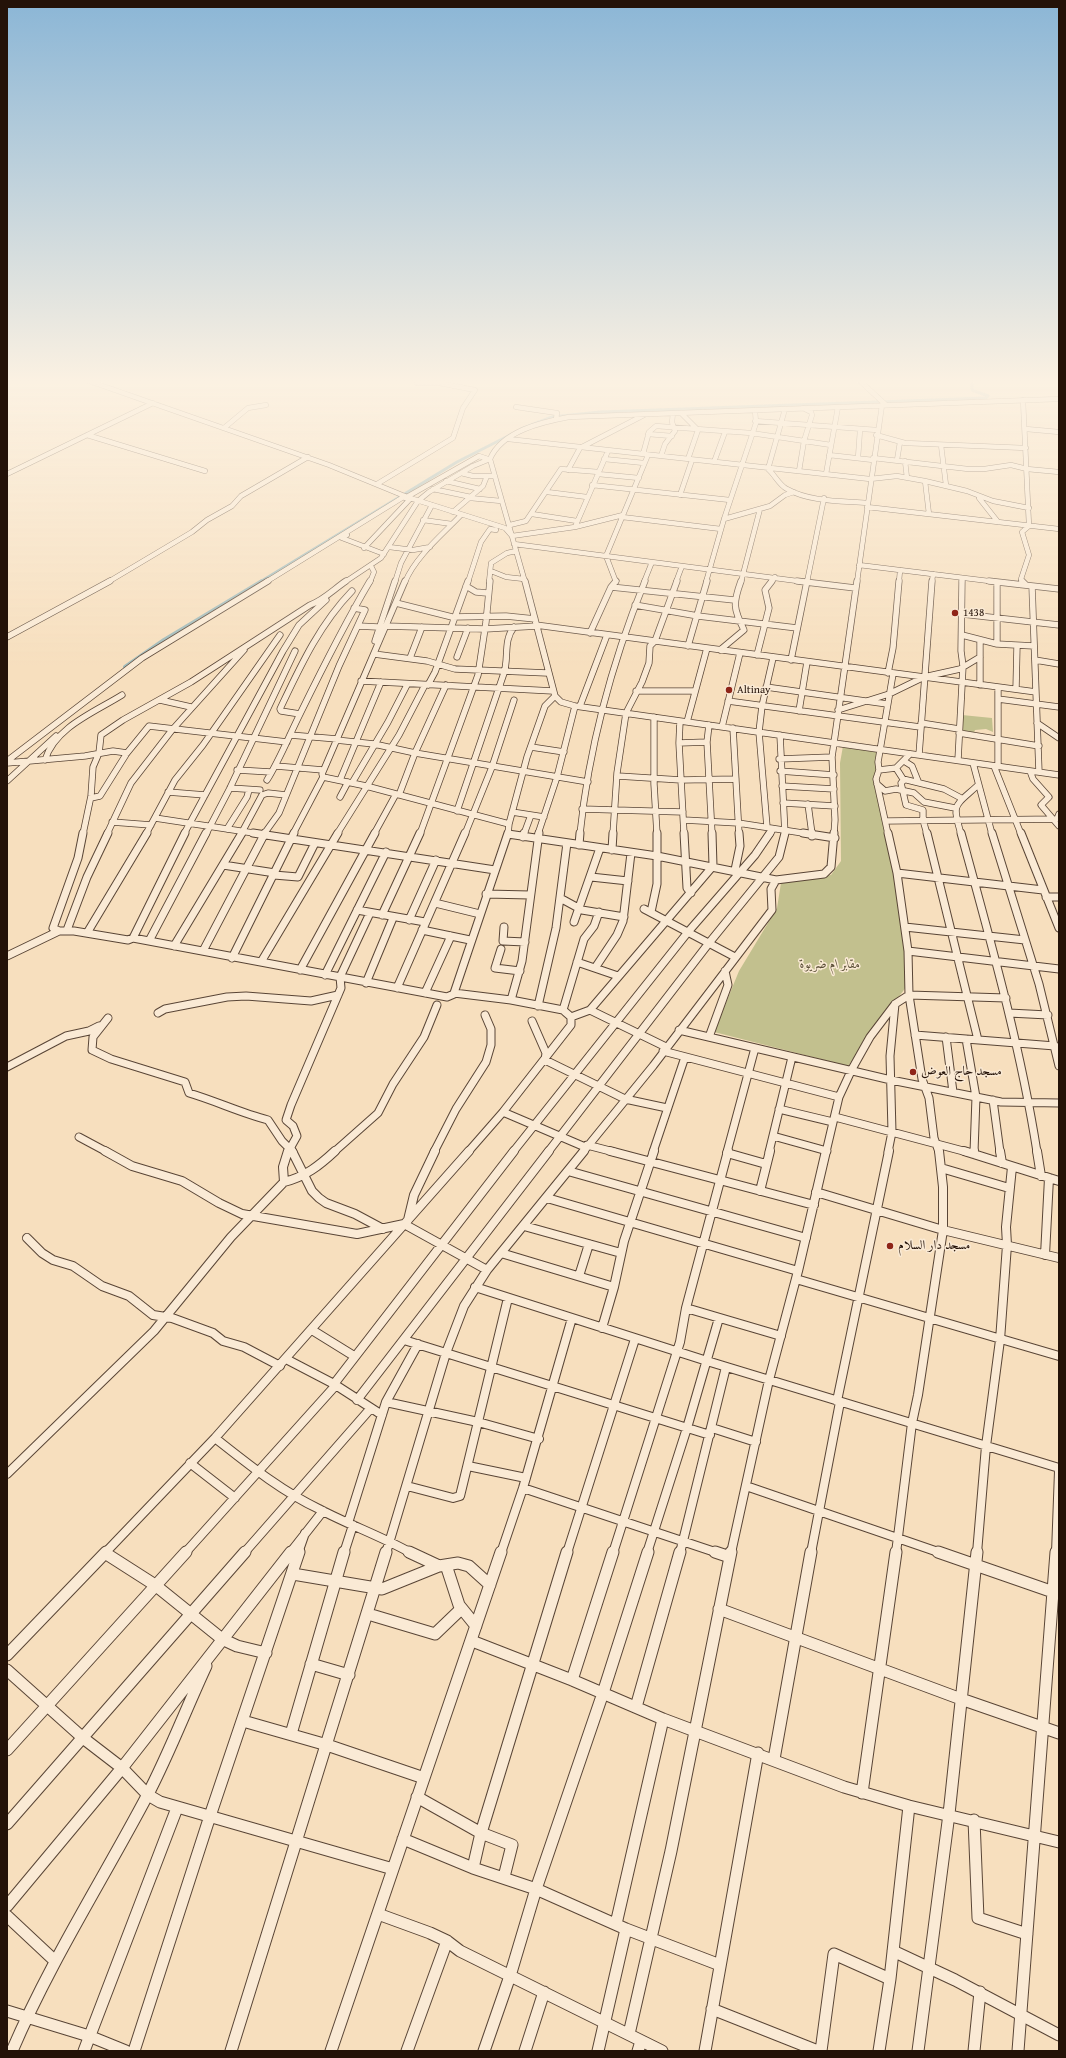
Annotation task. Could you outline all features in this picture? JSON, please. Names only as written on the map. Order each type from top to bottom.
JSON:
[{"type":"street","points":[[7,637],[142,563],[192,532],[207,520],[232,506],[241,496],[274,477]]},
{"type":"street","points":[[359,477],[418,501],[505,528],[512,536]]},
{"type":"street","points":[[377,484],[388,477]]},
{"type":"street","points":[[7,762],[142,658],[442,477]]},
{"type":"street","points":[[59,932],[55,930],[54,925],[78,858],[90,798],[93,767],[99,753],[100,737],[123,720],[160,700],[244,648],[310,605],[324,598],[330,591],[371,566],[384,554],[418,501],[433,489],[453,477]]},
{"type":"street","points":[[453,512],[480,489],[486,477]]},
{"type":"street","points":[[494,477],[510,525],[537,626],[547,673],[554,694],[561,702],[577,706],[722,726],[835,744],[958,760],[1057,776]]},
{"type":"street","points":[[510,525],[526,521],[556,477]]},
{"type":"street","points":[[575,527],[596,477]]},
{"type":"street","points":[[590,633],[611,587],[616,582],[616,577],[606,556],[639,478],[631,477]]},
{"type":"street","points":[[680,494],[685,477]]},
{"type":"street","points":[[688,646],[698,616],[702,596],[737,477]]},
{"type":"street","points":[[775,477],[782,485],[795,492],[824,498],[929,514],[1059,529]]},
{"type":"street","points":[[853,477],[870,479],[888,477]]},
{"type":"street","points":[[902,477],[946,485],[967,491],[977,496],[1029,508]]},
{"type":"street","points":[[946,477],[946,485]]},
{"type":"street","points":[[1027,477],[1029,526],[1022,532],[1029,555],[1021,579],[1029,585],[1033,621],[1039,772]]},
{"type":"street","points":[[508,834],[657,856],[713,866],[776,880],[826,873],[832,866],[834,838],[835,806],[832,757],[835,744],[840,696],[870,479]]},
{"type":"street","points":[[446,481],[480,489]]},
{"type":"street","points":[[925,481],[929,514]]},
{"type":"street","points":[[592,485],[730,500]]},
{"type":"street","points":[[433,489],[470,497],[501,501]]},
{"type":"street","points":[[547,492],[587,496]]},
{"type":"street","points":[[724,519],[775,504],[786,495],[795,492]]},
{"type":"street","points":[[977,496],[998,522]]},
{"type":"street","points":[[364,548],[407,497]]},
{"type":"street","points":[[384,554],[364,548],[342,538],[407,497]]},
{"type":"street","points":[[791,660],[824,498]]},
{"type":"street","points":[[375,652],[378,627],[401,563],[410,549],[423,520],[432,505]]},
{"type":"street","points":[[720,650],[744,630],[735,610],[734,600],[744,573],[760,508]]},
{"type":"street","points":[[532,514],[578,520]]},
{"type":"street","points":[[232,958],[275,874],[323,774],[360,681],[375,652],[408,574],[461,515]]},
{"type":"street","points":[[512,536],[575,527],[622,516],[721,529]]},
{"type":"street","points":[[423,520],[452,524]]},
{"type":"street","points":[[261,962],[330,845],[391,748],[427,685],[452,628],[481,542],[490,529],[496,530]]},
{"type":"street","points":[[514,544],[855,588]]},
{"type":"street","points":[[389,547],[410,549],[430,548]]},
{"type":"street","points":[[382,915],[411,856],[449,759],[475,686],[480,669],[485,629],[487,593],[492,561],[516,551]]},
{"type":"street","points":[[579,845],[582,809],[602,709],[623,637],[652,562]]},
{"type":"street","points":[[859,565],[1059,589]]},
{"type":"street","points":[[267,780],[276,766],[300,714],[346,624],[372,578],[374,572],[371,566]]},
{"type":"street","points":[[612,850],[616,811],[617,773],[626,713],[636,691],[642,682],[649,663],[650,646],[655,641],[682,566]]},
{"type":"street","points":[[862,1793],[898,1537],[912,1423],[918,1395],[928,1319],[943,1230],[941,1168],[938,1143],[934,1135],[926,1086],[923,1082],[915,1035],[909,995],[908,951],[897,873],[876,777],[879,770],[878,762],[882,750],[889,694],[900,570]]},
{"type":"street","points":[[491,571],[506,577],[524,579]]},
{"type":"street","points":[[919,755],[933,574]]},
{"type":"street","points":[[757,655],[769,608],[766,590],[775,578]]},
{"type":"street","points":[[958,760],[963,682],[963,654],[961,651],[962,578]]},
{"type":"street","points":[[997,582],[997,644]]},
{"type":"street","points":[[466,586],[476,592],[487,593]]},
{"type":"street","points":[[611,587],[734,600]]},
{"type":"street","points":[[300,714],[281,711],[280,709],[305,654],[340,603],[352,591]]},
{"type":"street","points":[[133,938],[152,902],[179,843],[299,625],[326,602],[324,598]]},
{"type":"street","points":[[203,951],[264,834],[279,813],[312,736],[339,666],[365,610],[340,603]]},
{"type":"street","points":[[396,603],[418,610],[456,617],[502,615],[535,619]]},
{"type":"street","points":[[635,605],[740,622],[797,628]]},
{"type":"street","points":[[962,614],[1059,625]]},
{"type":"street","points":[[346,624],[378,627]]},
{"type":"street","points":[[385,626],[485,629],[537,626],[1036,692]]},
{"type":"street","points":[[410,658],[422,627]]},
{"type":"street","points":[[456,811],[474,764],[498,688],[506,670],[508,660],[505,642],[514,627]]},
{"type":"street","points":[[457,656],[468,628]]},
{"type":"street","points":[[87,933],[156,818],[175,780],[210,734],[280,635]]},
{"type":"street","points":[[511,1000],[520,971],[525,942],[537,838],[557,777],[577,706],[606,635]]},
{"type":"street","points":[[962,635],[980,642],[1017,646],[1034,646]]},
{"type":"street","points":[[980,642],[980,685]]},
{"type":"street","points":[[1016,689],[1017,646]]},
{"type":"street","points":[[67,930],[81,890],[131,782],[191,707],[227,666],[241,654],[244,648]]},
{"type":"street","points":[[687,722],[706,648]]},
{"type":"street","points":[[149,941],[208,826],[230,788],[237,770],[295,651]]},
{"type":"street","points":[[375,652],[455,668],[547,673]]},
{"type":"street","points":[[722,726],[740,653]]},
{"type":"street","points":[[963,654],[980,657]]},
{"type":"street","points":[[838,713],[889,694],[924,678],[963,666],[980,657]]},
{"type":"street","points":[[7,1750],[155,1585],[260,1473],[335,1384],[354,1356],[534,1125],[737,871],[758,850],[770,828],[760,755],[759,732],[762,706],[773,658]]},
{"type":"street","points":[[1035,660],[1059,664]]},
{"type":"street","points":[[799,711],[807,662]]},
{"type":"street","points":[[360,681],[407,685],[475,686],[554,694]]},
{"type":"street","points":[[340,780],[381,682]]},
{"type":"street","points":[[340,797],[374,744],[407,685]]},
{"type":"street","points":[[300,970],[397,794],[446,685]]},
{"type":"street","points":[[766,686],[840,696],[865,702],[887,704]]},
{"type":"street","points":[[998,687],[998,739],[996,766],[1015,820],[1059,928]]},
{"type":"street","points":[[636,691],[694,691]]},
{"type":"street","points":[[454,994],[470,940],[508,834],[508,824],[531,747],[545,706],[554,694]]},
{"type":"street","points":[[7,781],[43,745],[122,695]]},
{"type":"street","points":[[998,699],[1059,707]]},
{"type":"street","points":[[160,700],[191,707]]},
{"type":"street","points":[[397,988],[473,815],[492,767],[514,700]]},
{"type":"street","points":[[728,701],[799,711],[838,713],[885,722],[921,725],[1039,746]]},
{"type":"street","points":[[651,912],[655,898],[657,856],[654,778],[654,717]]},
{"type":"street","points":[[680,721],[679,742],[684,820],[686,888],[691,893]]},
{"type":"street","points":[[1037,723],[1059,738]]},
{"type":"street","points":[[571,1017],[590,1010],[713,866],[707,742],[709,725]]},
{"type":"street","points":[[90,798],[100,796],[127,753],[149,726],[172,730],[287,742]]},
{"type":"street","points":[[733,728],[740,847],[737,871]]},
{"type":"street","points":[[44,760],[48,750],[61,733]]},
{"type":"street","points":[[290,735],[312,736],[374,744],[474,764],[588,782]]},
{"type":"street","points":[[357,1400],[709,943],[780,854],[783,848],[784,830],[779,759],[780,735]]},
{"type":"street","points":[[679,742],[707,742]]},
{"type":"street","points":[[531,747],[564,752]]},
{"type":"street","points":[[7,762],[85,756],[113,751],[127,753]]},
{"type":"street","points":[[879,770],[896,768],[910,754]]},
{"type":"street","points":[[779,759],[832,757]]},
{"type":"street","points":[[904,761],[912,766],[918,781]]},
{"type":"street","points":[[972,763],[986,819],[1034,966],[1048,1015],[1059,1066]]},
{"type":"street","points":[[276,766],[323,774],[340,780],[508,824]]},
{"type":"street","points":[[896,768],[904,780]]},
{"type":"street","points":[[237,770],[271,772]]},
{"type":"street","points":[[1030,771],[1033,779],[1049,797],[1041,805],[1043,809],[1058,817]]},
{"type":"street","points":[[780,772],[834,775]]},
{"type":"street","points":[[618,776],[681,780],[736,779]]},
{"type":"street","points":[[904,780],[918,781],[948,790],[961,798]]},
{"type":"street","points":[[904,780],[901,783],[901,791],[906,805],[923,810],[923,820],[939,878],[978,1040]]},
{"type":"street","points":[[877,784],[885,790],[915,793],[924,802],[955,808]]},
{"type":"street","points":[[782,786],[834,789]]},
{"type":"street","points":[[977,786],[961,798],[955,808],[956,819],[1006,998],[1045,1177],[1045,1255]]},
{"type":"street","points":[[230,788],[260,790]]},
{"type":"street","points":[[227,829],[247,796],[249,790]]},
{"type":"street","points":[[168,792],[205,795]]},
{"type":"street","points":[[174,946],[243,831],[263,794],[286,795]]},
{"type":"street","points":[[783,803],[835,806]]},
{"type":"street","points":[[808,804],[812,836]]},
{"type":"street","points":[[582,809],[683,812]]},
{"type":"street","points":[[512,812],[544,817]]},
{"type":"street","points":[[523,837],[531,816]]},
{"type":"street","points":[[886,821],[956,819],[1015,820],[1058,817]]},
{"type":"street","points":[[1058,817],[1059,826]]},
{"type":"street","points":[[156,818],[315,843],[386,852],[495,870]]},
{"type":"street","points":[[684,820],[738,823],[812,836],[834,838]]},
{"type":"street","points":[[112,822],[151,825]]},
{"type":"street","points":[[223,865],[275,874],[298,876],[315,843]]},
{"type":"street","points":[[538,1006],[556,928],[567,843]]},
{"type":"street","points":[[574,922],[580,909],[600,848]]},
{"type":"street","points":[[325,975],[386,852]]},
{"type":"street","points":[[595,968],[617,935],[624,917],[631,853]]},
{"type":"street","points":[[409,920],[436,860]]},
{"type":"street","points":[[897,873],[1043,890]]},
{"type":"street","points":[[591,877],[628,882]]},
{"type":"street","points":[[231,2051],[376,1589],[446,1352],[464,1306],[487,1270],[547,1198],[586,1146],[679,1030],[772,910],[771,889],[776,880]]},
{"type":"street","points":[[486,894],[530,895]]},
{"type":"street","points":[[1046,897],[1059,898]]},
{"type":"street","points":[[560,898],[564,903],[580,909],[624,917]]},
{"type":"street","points":[[434,903],[480,914]]},
{"type":"street","points":[[644,909],[668,920],[735,957]]},
{"type":"street","points":[[358,910],[394,918],[425,922]]},
{"type":"street","points":[[563,1010],[584,939],[594,926],[599,912]]},
{"type":"street","points":[[284,1182],[281,1169],[282,1160],[291,1149],[297,1136],[293,1126],[286,1120],[338,996],[341,988],[340,978],[370,913]]},
{"type":"street","points":[[366,982],[394,918]]},
{"type":"street","points":[[905,927],[1025,940]]},
{"type":"street","points":[[504,928],[503,941],[525,942]]},
{"type":"street","points":[[7,956],[59,932],[67,930],[128,940],[133,938],[232,958],[261,962],[425,993],[447,996],[454,994],[511,1000],[563,1010],[571,1017]]},
{"type":"street","points":[[422,930],[470,940]]},
{"type":"street","points":[[425,993],[451,936]]},
{"type":"street","points":[[501,949],[495,968],[520,971]]},
{"type":"street","points":[[908,951],[1059,969]]},
{"type":"street","points":[[577,962],[618,976]]},
{"type":"street","points":[[709,1037],[728,985],[725,971]]},
{"type":"street","points":[[341,988],[354,982],[352,980]]},
{"type":"street","points":[[628,2034],[696,1731],[719,1609],[769,1380],[797,1275],[839,1097],[852,1069],[870,1037],[895,1004],[909,995],[1006,998]]},
{"type":"street","points":[[158,1013],[165,1008],[227,997],[246,996],[311,1002],[338,996]]},
{"type":"street","points":[[774,1759],[794,1639],[820,1512],[838,1401],[878,1209],[892,1132],[890,1052],[895,1004]]},
{"type":"street","points":[[7,1474],[154,1331],[231,1237],[284,1182],[293,1181],[304,1175],[340,1149],[349,1138],[376,1116],[386,1101],[392,1086],[426,1035],[434,1019],[437,1005]]},
{"type":"street","points":[[590,1010],[640,1034],[664,1049],[685,1057],[839,1097]]},
{"type":"street","points":[[1009,1013],[1048,1015]]},
{"type":"street","points":[[406,1222],[414,1195],[445,1130],[456,1109],[486,1062],[491,1045],[491,1028],[485,1015]]},
{"type":"street","points":[[7,1655],[215,1438],[312,1330],[503,1112],[570,1029],[571,1017]]},
{"type":"street","points":[[108,1018],[91,1038],[90,1044],[92,1050],[99,1055],[185,1082],[189,1093],[218,1102],[242,1114],[268,1120],[282,1141],[291,1149],[312,1191],[326,1203],[355,1214],[383,1229]]},
{"type":"street","points":[[532,1022],[539,1033],[541,1046],[546,1053],[545,1060]]},
{"type":"street","points":[[7,1067],[66,1036],[89,1032],[102,1025]]},
{"type":"street","points":[[679,1030],[792,1057],[852,1069],[891,1080],[976,1097],[993,1100],[1059,1103]]},
{"type":"street","points":[[915,1035],[1055,1046]]},
{"type":"street","points":[[946,1037],[953,1092]]},
{"type":"street","points":[[966,1039],[976,1097],[974,1154]]},
{"type":"street","points":[[572,1680],[677,1352],[686,1308],[755,1048]]},
{"type":"street","points":[[602,1328],[630,1222],[685,1057]]},
{"type":"street","points":[[760,1191],[792,1057]]},
{"type":"street","points":[[545,1060],[625,1098],[667,1108]]},
{"type":"street","points":[[993,1100],[1002,1163]]},
{"type":"street","points":[[779,1109],[938,1143],[1059,1181]]},
{"type":"street","points":[[503,1112],[559,1137],[586,1146],[814,1205]]},
{"type":"street","points":[[773,1136],[827,1151]]},
{"type":"street","points":[[79,1138],[132,1166],[182,1181],[219,1203],[242,1214],[253,1215],[269,1220],[356,1234],[383,1229],[406,1222]]},
{"type":"street","points":[[727,1154],[766,1164]]},
{"type":"street","points":[[918,2051],[949,1814],[960,1699],[976,1564],[986,1446],[1000,1340],[1007,1245],[1005,1234],[1012,1167]]},
{"type":"street","points":[[941,1168],[1009,1188]]},
{"type":"street","points":[[568,1171],[806,1238]]},
{"type":"street","points":[[816,1192],[878,1209],[943,1230],[1059,1258]]},
{"type":"street","points":[[547,1198],[703,1242],[859,1298],[1059,1356]]},
{"type":"street","points":[[406,1222],[441,1245],[487,1270]]},
{"type":"street","points":[[524,1226],[621,1253]]},
{"type":"street","points":[[27,1238],[42,1253],[53,1260],[73,1266],[102,1286],[129,1296],[153,1315],[166,1317],[213,1333],[223,1341],[244,1347],[280,1366]]},
{"type":"street","points":[[579,1276],[589,1244]]},
{"type":"street","points":[[501,1253],[614,1287]]},
{"type":"street","points":[[475,1287],[677,1352],[1059,1468]]},
{"type":"street","points":[[407,1486],[457,1498],[460,1496],[493,1367],[508,1298]]},
{"type":"street","points":[[686,1308],[780,1336]]},
{"type":"street","points":[[330,2051],[472,1641],[523,1488],[539,1439],[572,1318]]},
{"type":"street","points":[[484,2051],[510,1976],[536,1889],[603,1693],[687,1428],[719,1318]]},
{"type":"street","points":[[312,1330],[354,1356]]},
{"type":"street","points":[[473,1868],[481,1833],[581,1507],[635,1338]]},
{"type":"street","points":[[404,1340],[554,1385],[614,1406],[687,1428],[756,1442]]},
{"type":"street","points":[[291,1734],[386,1402],[418,1344]]},
{"type":"street","points":[[286,1359],[335,1384],[357,1400],[382,1415]]},
{"type":"street","points":[[636,1707],[684,1540],[726,1367]]},
{"type":"street","points":[[386,1402],[478,1422],[539,1439]]},
{"type":"street","points":[[7,1824],[371,1408]]},
{"type":"street","points":[[215,1438],[260,1473],[323,1512],[390,1541],[412,1554],[442,1565],[460,1610],[476,1626]]},
{"type":"street","points":[[190,1464],[235,1498]]},
{"type":"street","points":[[468,1466],[526,1478]]},
{"type":"street","points":[[1018,2051],[1042,1727],[1056,1593],[1059,1471]]},
{"type":"street","points":[[746,1486],[898,1537],[1056,1593]]},
{"type":"street","points":[[523,1488],[684,1540],[730,1557]]},
{"type":"street","points":[[7,1906],[122,1768],[323,1512]]},
{"type":"street","points":[[134,2051],[210,1816],[306,1533]]},
{"type":"street","points":[[105,1553],[155,1585],[222,1639],[237,1646],[266,1653]]},
{"type":"street","points":[[293,1574],[376,1589],[388,1587],[442,1565],[458,1563],[469,1566],[490,1585]]},
{"type":"street","points":[[719,1609],[794,1639],[1059,1733]]},
{"type":"street","points":[[368,1614],[435,1634],[460,1610]]},
{"type":"street","points":[[472,1641],[533,1664],[663,1719],[758,1753],[862,1793],[909,1806],[949,1814],[1059,1842]]},
{"type":"street","points":[[12,2051],[26,2016],[54,1960],[148,1795],[210,1657]]},
{"type":"street","points":[[311,1664],[349,1675]]},
{"type":"street","points":[[7,1670],[83,1738],[122,1768],[148,1795],[177,1808],[210,1816],[393,1869]]},
{"type":"street","points":[[598,2051],[605,2021],[621,1926],[663,1719]]},
{"type":"street","points":[[242,1721],[327,1745],[424,1778]]},
{"type":"street","points":[[705,2051],[758,1753]]},
{"type":"street","points":[[417,1797],[481,1833],[512,1845],[504,1877]]},
{"type":"street","points":[[879,2051],[894,1951],[909,1806]]},
{"type":"street","points":[[84,2051],[177,1808]]},
{"type":"street","points":[[974,1820],[978,1918],[1027,1934]]},
{"type":"street","points":[[403,1839],[473,1868],[504,1877],[536,1889],[650,1939],[720,1965]]},
{"type":"street","points":[[378,1914],[447,1942],[460,1952],[605,2021],[628,2034],[640,2046],[662,2051]]},
{"type":"street","points":[[7,1916],[54,1960]]},
{"type":"street","points":[[406,2051],[447,1942]]},
{"type":"street","points":[[894,1951],[980,1992],[1059,2035]]},
{"type":"street","points":[[712,2009],[819,2051],[834,1954],[890,1979]]},
{"type":"street","points":[[525,2051],[544,1992]]},
{"type":"street","points":[[974,2051],[980,1992]]},
{"type":"street","points":[[7,2011],[89,2036],[126,2051]]},
{"type":"green space","points":[[962,715],[992,718],[993,732],[986,729],[975,730],[974,733],[963,731]]},
{"type":"green space","name":"مقابر ام ضريوة","points":[[843,746],[880,752],[875,781],[893,862],[909,983],[848,1066],[714,1032],[739,971],[777,908],[781,883],[788,880],[831,875],[841,861],[840,763]]},
{"type":"waterway","points":[[260,582],[432,477]]},
{"type":"waterway","points":[[125,667],[164,640],[262,581]]},
{"type":"place","name":"1438","points":[[955,613]]},
{"type":"place","name":"Altinay","points":[[729,690]]},
{"type":"place","name":"مسجد حاج العوض","points":[[913,1072]]},
{"type":"place","name":"مسجد دار السلام","points":[[890,1246]]}]
